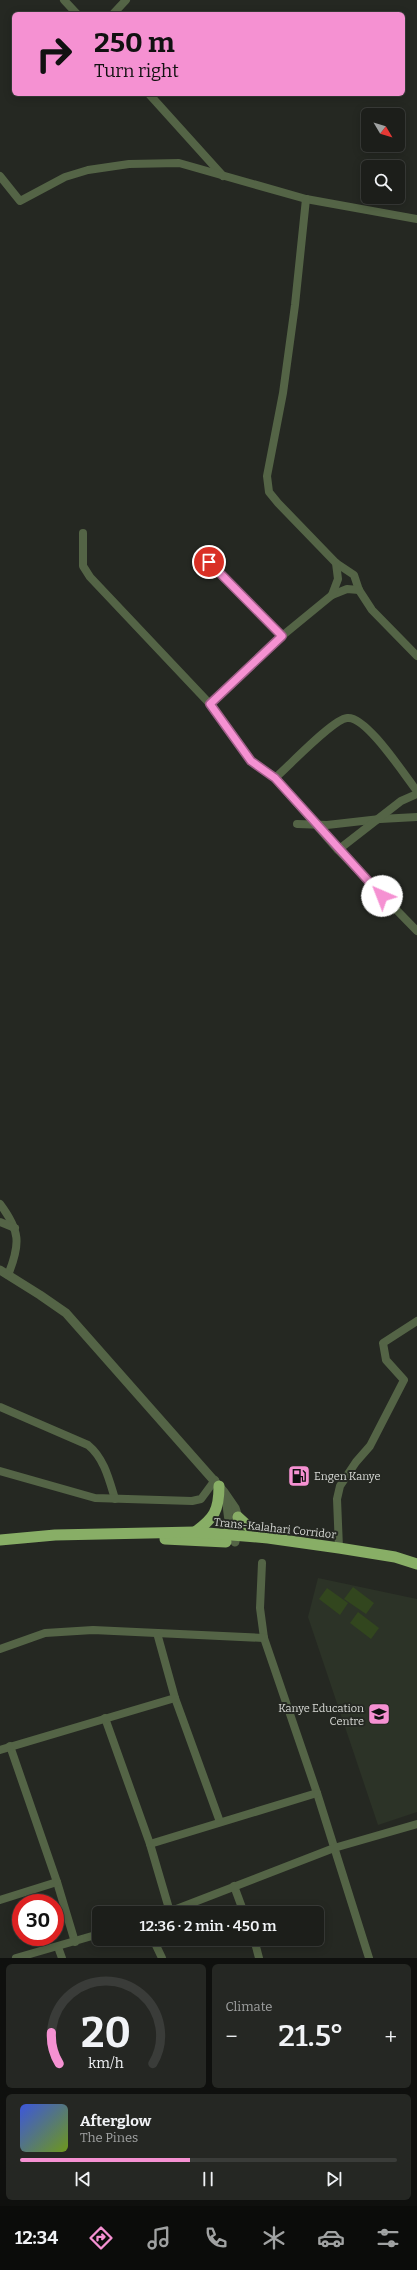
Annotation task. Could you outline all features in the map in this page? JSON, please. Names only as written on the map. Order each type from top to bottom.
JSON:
[{"type":"highway","points":[[195,1532],[215,1514],[218,1505],[220,1486]]},
{"type":"highway","points":[[238,1517],[249,1527],[268,1538]]},
{"type":"highway","name":"Trans-Kalahari Corridor","points":[[0,1540],[56,1535],[195,1532],[232,1539],[417,1564]]},
{"type":"highway","name":"Trans-Kalahari Corridor","points":[[129,1534],[181,1540],[268,1538],[395,1557],[417,1564]]},
{"type":"street","points":[[64,0],[76,12]]},
{"type":"street","points":[[115,12],[126,0]]},
{"type":"street","points":[[151,96],[224,176]]},
{"type":"street","points":[[0,176],[20,201],[65,177],[88,170],[129,164],[179,163],[306,199],[417,219]]},
{"type":"street","points":[[306,199],[295,305],[283,393],[267,476],[269,492],[336,562],[354,575],[359,590],[372,610],[417,656]]},
{"type":"street","points":[[83,533],[83,566],[90,577],[210,704],[251,761],[275,778],[338,850],[417,931]]},
{"type":"street","points":[[209,562],[282,636]]},
{"type":"street","points":[[332,595],[338,579],[336,562]]},
{"type":"street","points":[[210,704],[282,636],[332,595],[347,589],[359,590]]},
{"type":"street","points":[[275,778],[336,723],[347,718],[356,719],[369,729],[417,793],[401,801],[380,819],[338,850]]},
{"type":"street","points":[[297,824],[417,817]]},
{"type":"street","points":[[0,1204],[15,1228],[17,1247],[4,1273],[66,1313],[220,1486],[235,1508],[238,1517],[232,1539]]},
{"type":"street","points":[[0,1222],[15,1228]]},
{"type":"street","points":[[338,1548],[337,1499],[340,1486],[356,1462],[370,1446],[404,1380],[386,1360],[383,1343],[417,1322]]},
{"type":"street","points":[[0,1407],[88,1445],[95,1450],[102,1462],[115,1499]]},
{"type":"street","points":[[0,1471],[95,1498],[192,1501],[201,1499],[220,1486]]},
{"type":"street","points":[[220,1486],[228,1505],[232,1539]]},
{"type":"street","points":[[262,1563],[260,1608],[264,1638],[317,1793],[369,1958]]},
{"type":"street","points":[[0,1649],[45,1633],[93,1630],[264,1638]]},
{"type":"street","points":[[156,1633],[175,1698],[220,1822]]},
{"type":"street","points":[[0,1750],[175,1698]]},
{"type":"street","points":[[105,1718],[150,1844],[166,1906]]},
{"type":"street","points":[[10,1746],[57,1882],[74,1942]]},
{"type":"street","points":[[150,1844],[317,1793]]},
{"type":"street","points":[[183,1906],[334,1848],[417,1824]]},
{"type":"street","points":[[0,1900],[57,1882]]},
{"type":"street","points":[[234,1886],[241,1906]]},
{"type":"street","points":[[16,1958],[92,1936]]},
{"type":"street","points":[[156,1946],[162,1958]]},
{"type":"street","points":[[256,1946],[259,1958]]},
{"type":"street","points":[[58,1947],[62,1958]]},
{"type":"shaded area","name":"Kanye Education Centre","points":[[318,1578],[417,1599],[417,1812],[378,1825],[308,1617]]},
{"type":"green space","points":[[353,1587],[374,1603],[366,1614],[344,1599]]},
{"type":"green space","points":[[327,1588],[348,1603],[340,1615],[319,1599]]},
{"type":"green space","points":[[358,1612],[379,1628],[371,1639],[350,1623]]},
{"type":"place","name":"Engen Kanye","points":[[299,1476]]},
{"type":"place","name":"Kanye Education Centre","points":[[379,1714]]},
{"type":"route","points":[[209,562],[282,636],[210,704],[251,761],[275,778],[338,850],[382,896]]}]
